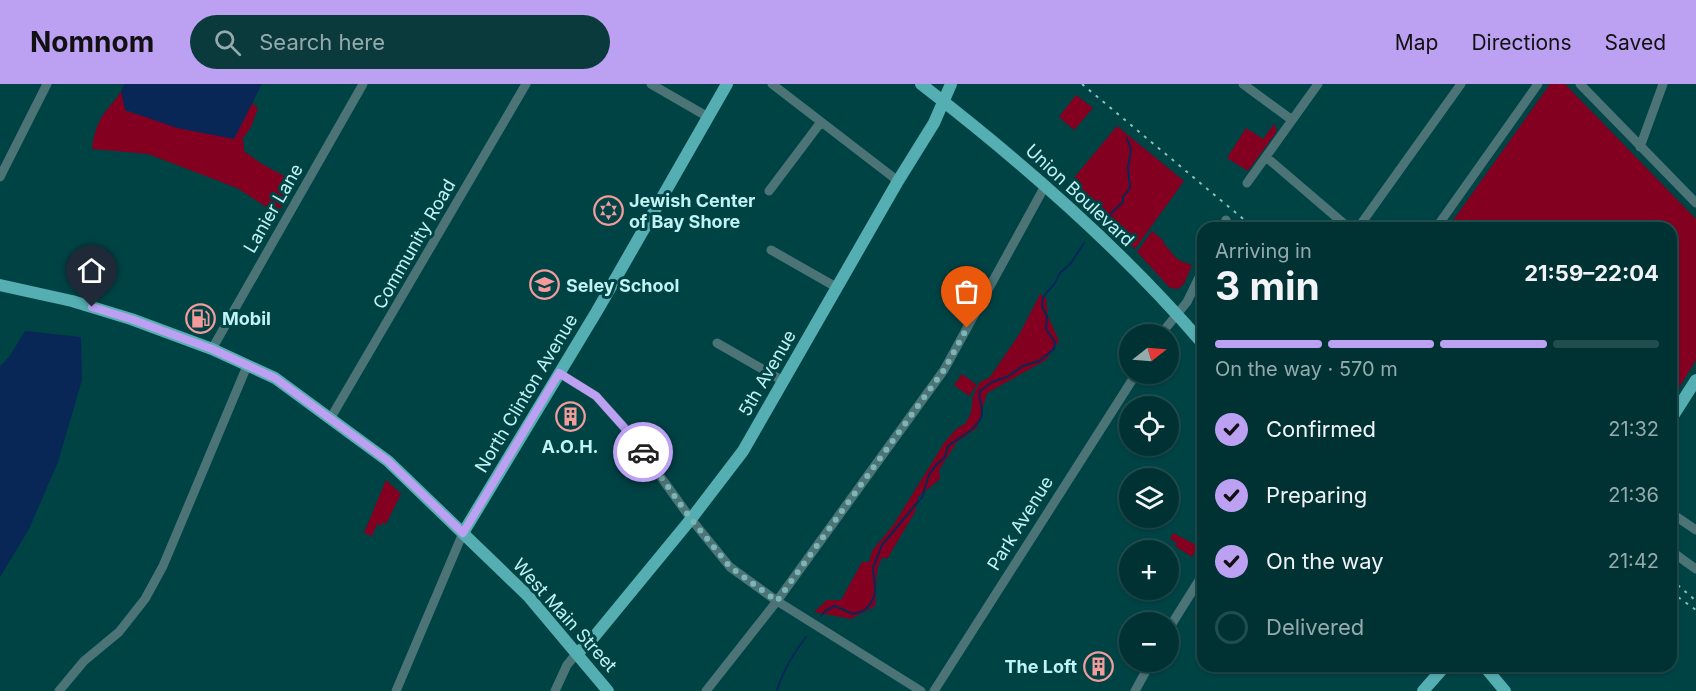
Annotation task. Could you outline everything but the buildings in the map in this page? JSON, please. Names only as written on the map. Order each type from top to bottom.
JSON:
[{"type":"main road","name":"North Clinton Avenue","points":[[463,533],[727,84]]},
{"type":"main road","name":"Union Boulevard","points":[[921,84],[999,145],[1104,239],[1197,337]]},
{"type":"main road","name":"5th Avenue","points":[[577,653],[590,643],[743,451],[836,287],[934,123],[951,84]]},
{"type":"main road","name":"West Main Street","points":[[0,285],[121,316],[212,349],[275,378],[388,461],[528,596],[608,691]]},
{"type":"main road","points":[[1677,410],[1696,380]]},
{"type":"main road","points":[[1423,691],[1440,672]]},
{"type":"main road","points":[[1489,672],[1506,691]]},
{"type":"street","points":[[0,177],[47,84]]},
{"type":"street","name":"Lanier Lane","points":[[212,349],[363,84]]},
{"type":"street","name":"Community Road","points":[[330,419],[526,84]]},
{"type":"street","points":[[651,84],[708,117]]},
{"type":"street","points":[[772,84],[898,181]]},
{"type":"street","points":[[1243,84],[1292,120]]},
{"type":"street","points":[[1248,183],[1318,84]]},
{"type":"street","points":[[1362,222],[1461,84]]},
{"type":"street","points":[[1441,222],[1538,84]]},
{"type":"street","points":[[1580,84],[1696,203]]},
{"type":"street","points":[[1640,147],[1663,84]]},
{"type":"street","points":[[770,191],[821,122]]},
{"type":"street","points":[[1266,157],[1342,222]]},
{"type":"street","points":[[706,691],[777,601],[944,370],[1045,186]]},
{"type":"street","points":[[771,250],[836,287]]},
{"type":"street","points":[[1170,324],[1178,315],[1197,280]]},
{"type":"street","points":[[717,343],[783,381]]},
{"type":"street","points":[[59,691],[84,661],[119,632],[145,599],[163,566],[247,366]]},
{"type":"street","points":[[559,373],[596,396],[630,434],[691,519],[730,567],[777,601],[921,691]]},
{"type":"street","name":"Park Avenue","points":[[934,691],[1130,384]]},
{"type":"street","points":[[1677,517],[1696,530]]},
{"type":"street","points":[[396,691],[463,533]]},
{"type":"street","points":[[1677,556],[1696,570]]},
{"type":"street","points":[[1179,612],[1197,584]]},
{"type":"street","points":[[555,691],[567,665],[577,653]]},
{"type":"street","points":[[1135,691],[1145,672]]},
{"type":"shaded area","points":[[1550,84],[1565,84],[1696,219],[1696,360],[1677,391],[1677,222],[1452,222]]},
{"type":"shaded area","points":[[121,91],[126,111],[234,139],[252,103],[258,108],[251,127],[243,138],[244,151],[295,184],[277,214],[237,188],[148,154],[92,149],[103,115]]},
{"type":"shaded area","points":[[1076,95],[1093,108],[1074,130],[1059,117]]},
{"type":"shaded area","points":[[1274,124],[1277,131],[1248,171],[1227,158],[1246,128],[1263,139]]},
{"type":"shaded area","points":[[1117,126],[1184,181],[1135,249],[1068,185]]},
{"type":"shaded area","points":[[1152,231],[1164,241],[1163,243],[1175,257],[1192,265],[1184,284],[1178,289],[1170,288],[1137,252]]},
{"type":"shaded area","points":[[1040,294],[1046,298],[1048,316],[1059,341],[1046,360],[987,393],[977,428],[957,442],[939,470],[940,479],[918,497],[915,512],[887,559],[883,557],[880,562],[875,606],[851,619],[814,612],[827,600],[841,600],[862,562],[869,562],[872,551],[894,524],[944,443],[956,429],[966,423],[971,412],[973,396],[980,382],[990,377],[1020,333]]},
{"type":"shaded area","points":[[962,374],[977,385],[969,396],[954,385]]},
{"type":"shaded area","points":[[386,480],[401,494],[386,524],[383,522],[381,526],[377,524],[372,536],[364,533]]},
{"type":"shaded area","points":[[1173,533],[1197,545],[1192,557],[1179,549],[1179,540],[1170,539]]},
{"type":"water","points":[[124,84],[262,84],[234,139],[177,128],[125,110],[121,91]]},
{"type":"water","points":[[25,331],[81,337],[82,380],[58,462],[29,529],[0,577],[0,366],[9,357]]},
{"type":"waterway","points":[[1106,218],[1123,202],[1123,197],[1130,188],[1128,168],[1131,149],[1127,138]]},
{"type":"waterway","points":[[821,616],[835,606],[853,614],[869,606],[875,589],[873,568],[882,545],[922,497],[929,475],[945,457],[948,446],[979,422],[982,416],[980,391],[1023,366],[1039,361],[1054,349],[1055,342],[1046,329],[1047,316],[1042,306],[1043,297],[1084,243]]},
{"type":"waterway","points":[[777,691],[789,663],[806,637]]},
{"type":"railway","points":[[1082,84],[1247,222]]},
{"type":"railway","points":[[1677,584],[1696,601]]},
{"type":"railway","points":[[1677,596],[1696,610]]},
{"type":"way so far","points":[[643,452],[691,519],[730,567],[777,601],[944,370],[967,328]]},
{"type":"place","name":"Jewish Center of Bay Shore","points":[[608,210]]},
{"type":"place","name":"Seley School","points":[[545,285]]},
{"type":"place","name":"Mobil","points":[[201,318]]},
{"type":"place","name":"A.O.H.","points":[[570,417]]},
{"type":"place","name":"The Loft","points":[[1098,666]]},
{"type":"route","points":[[92,307],[212,349],[275,378],[388,461],[463,533],[559,373],[596,396],[643,452]]}]
